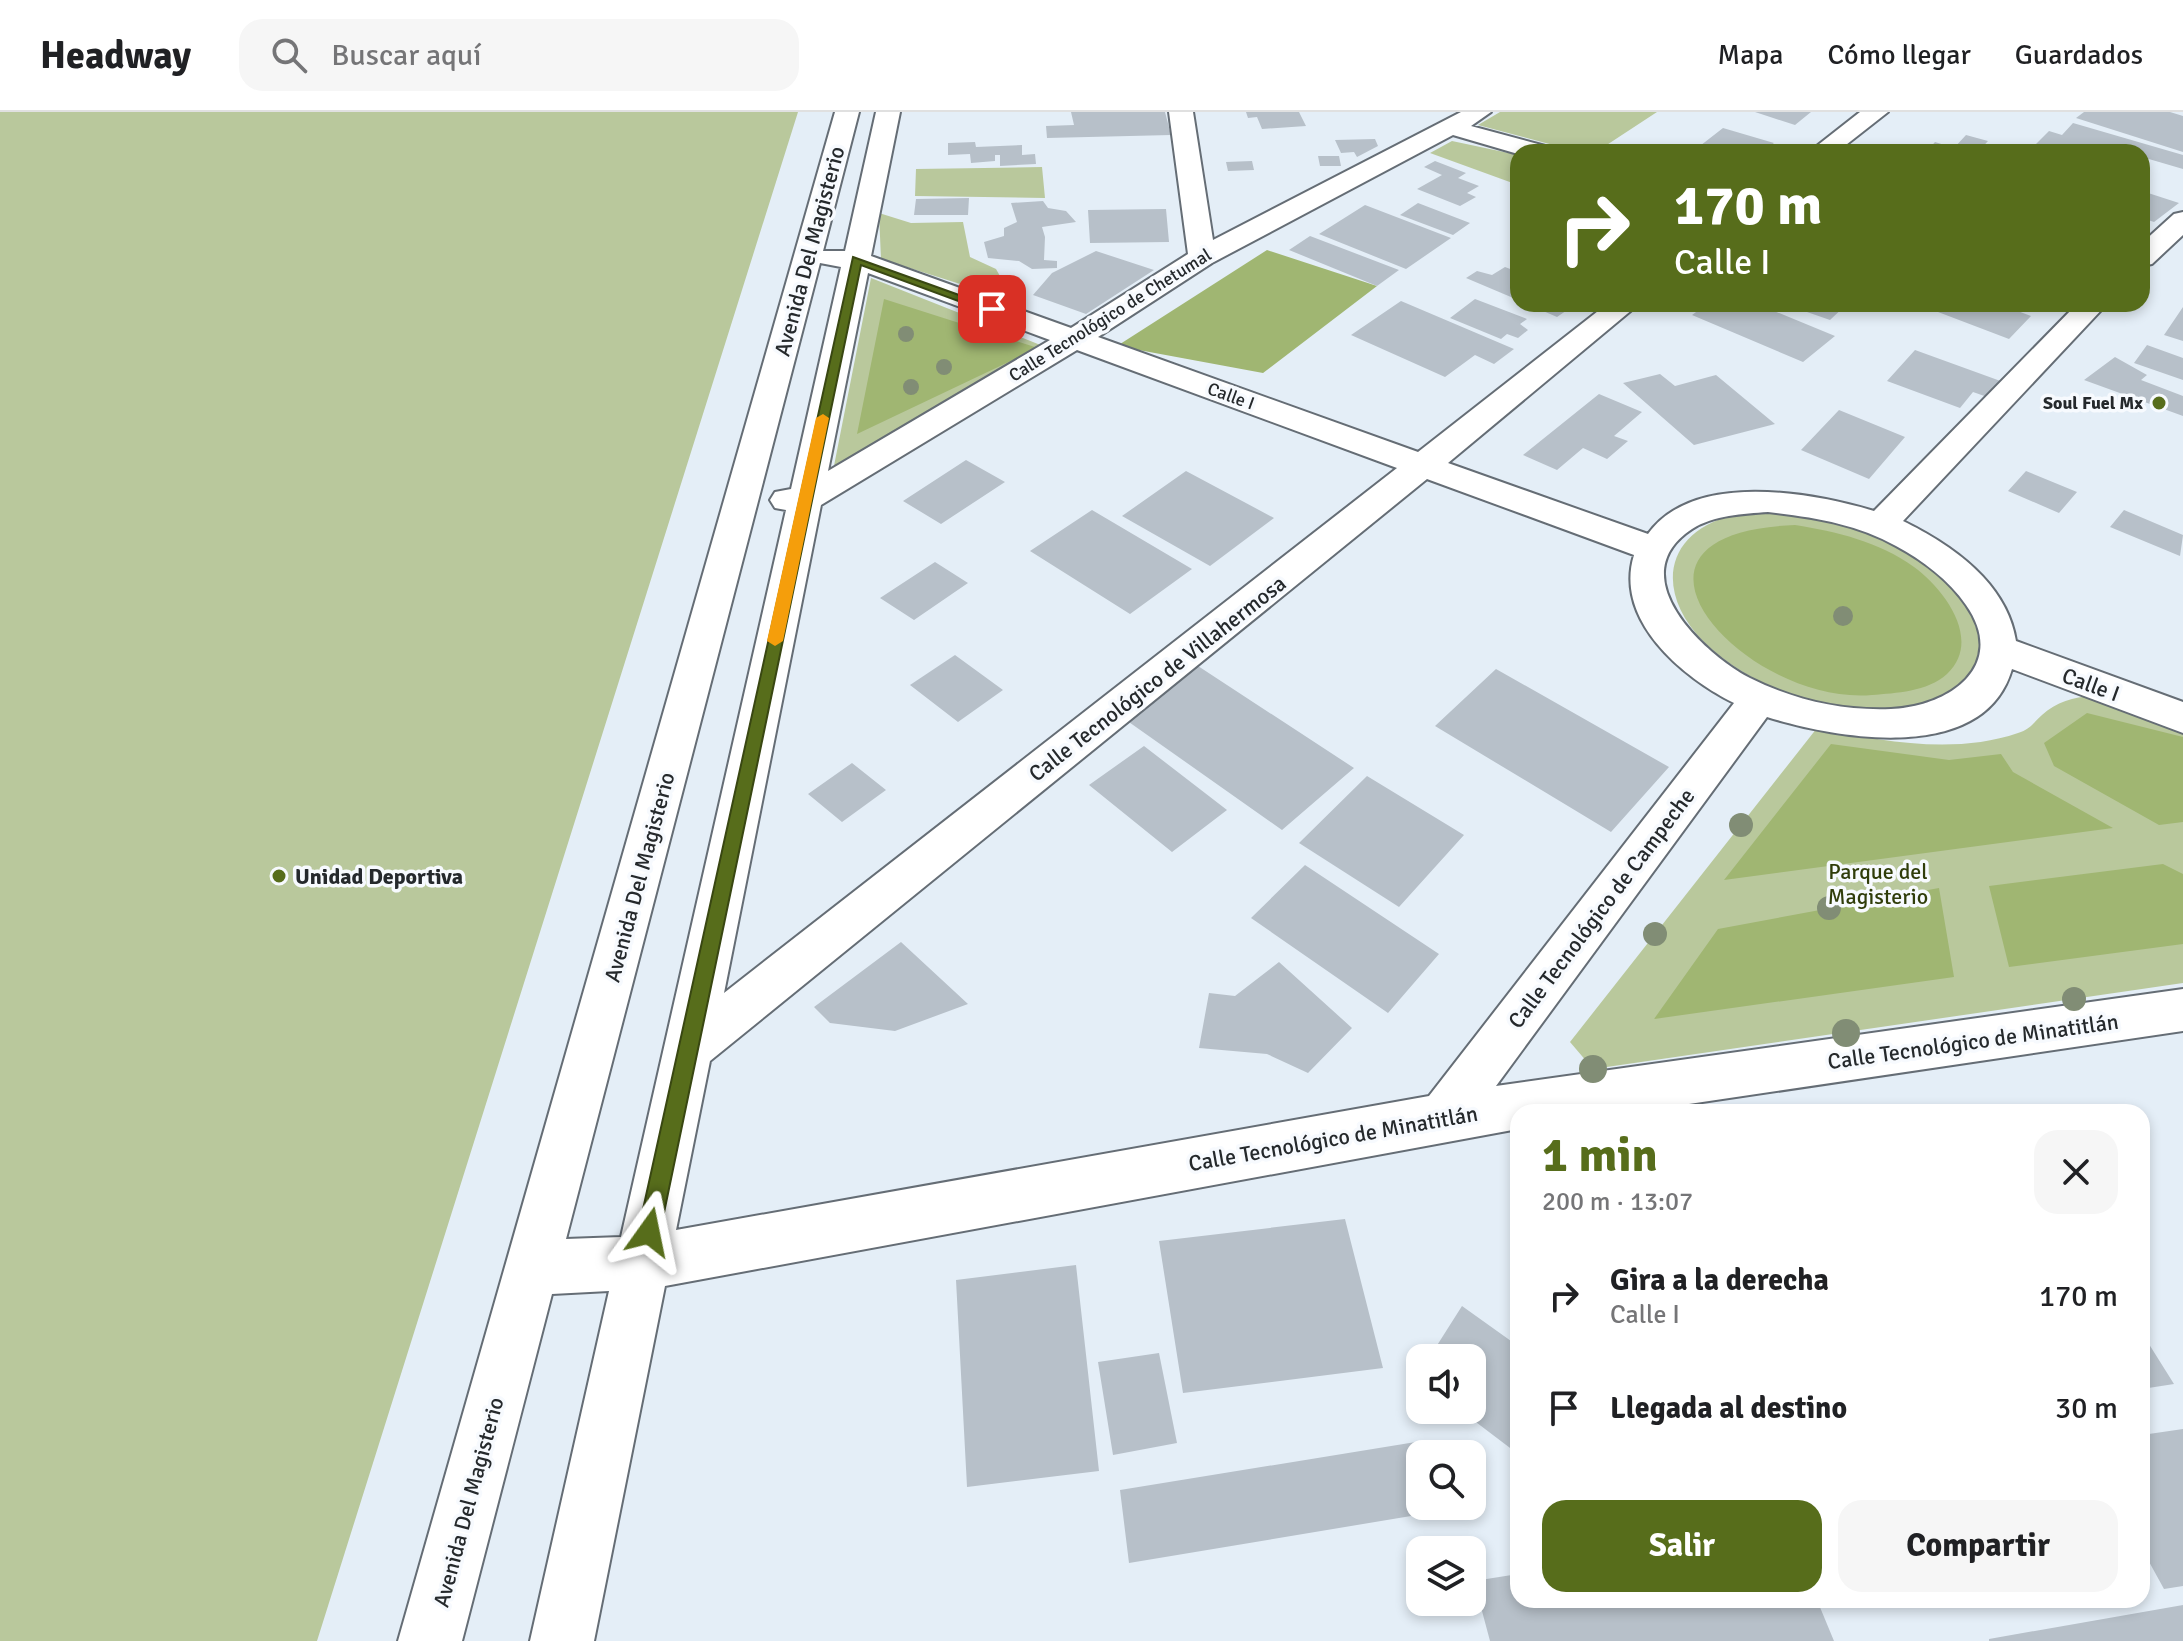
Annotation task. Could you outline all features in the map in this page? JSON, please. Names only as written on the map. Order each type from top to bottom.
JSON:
[{"type":"street","name":"Avenida Del Magisterio","points":[[430,1641],[847,112]]},
{"type":"street","name":"Avenida Del Magisterio","points":[[562,1641],[888,112]]},
{"type":"street","points":[[1181,112],[1202,257]]},
{"type":"street","name":"Calle Tecnológico de Chetumal","points":[[741,504],[806,499],[1074,339],[1202,257],[1479,112]]},
{"type":"street","points":[[1832,144],[1876,112]]},
{"type":"street","points":[[1453,128],[1511,144]]},
{"type":"street","points":[[2150,251],[2183,220]]},
{"type":"street","name":"Calle I","points":[[807,257],[857,260],[1653,549]]},
{"type":"street","name":"Calle Tecnológico de Villahermosa","points":[[688,1050],[1615,312]]},
{"type":"street","points":[[1880,525],[2078,312]]},
{"type":"street","points":[[1768,501],[1823,507],[1880,525],[1926,549],[1964,579],[1990,614],[1999,649],[1991,681],[1965,706],[1924,721],[1872,725],[1814,718],[1759,699],[1712,673],[1676,642],[1653,609],[1646,577],[1653,549],[1678,522],[1717,506],[1768,501]]},
{"type":"street","name":"Calle I","points":[[1999,649],[2183,718]]},
{"type":"street","name":"Calle Tecnológico de Campeche","points":[[1444,1117],[1759,699]]},
{"type":"street","name":"Calle Tecnológico de Minatitlán","points":[[1534,1104],[2183,1010]]},
{"type":"street","name":"Calle Tecnológico de Minatitlán","points":[[532,1268],[642,1263],[1510,1107]]},
{"type":"green space","name":"Unidad Deportiva","points":[[0,112],[798,112],[317,1641],[0,1641]]},
{"type":"green space","points":[[1500,112],[1657,112],[1608,144],[1550,144],[1478,125]]},
{"type":"green space","points":[[1452,141],[1510,153],[1510,182],[1430,153]]},
{"type":"green space","points":[[1042,167],[1045,198],[915,196],[916,169]]},
{"type":"green space","points":[[879,213],[911,223],[963,222],[970,257],[996,269],[1014,301],[881,259]]},
{"type":"green space","points":[[1267,250],[1377,286],[1263,373],[1117,346]]},
{"type":"green space","points":[[871,278],[1048,348],[832,476]]},
{"type":"green space","points":[[884,299],[1038,348],[857,434]]},
{"type":"green space","points":[[1776,510],[1841,521],[1876,531],[1916,554],[1952,581],[1969,602],[1979,627],[1977,662],[1969,676],[1944,696],[1927,702],[1910,707],[1868,710],[1791,695],[1767,685],[1722,658],[1688,623],[1678,604],[1673,585],[1674,566],[1680,550],[1692,535],[1710,523],[1739,514]]},
{"type":"green space","points":[[1795,525],[1872,544],[1900,558],[1926,577],[1947,602],[1960,631],[1961,646],[1957,661],[1947,674],[1930,685],[1901,692],[1872,695],[1824,691],[1777,674],[1737,648],[1708,617],[1694,585],[1701,556],[1733,535]]},
{"type":"green space","name":"Parque del Magisterio","points":[[2092,696],[2183,724],[2183,983],[1593,1069],[1570,1042],[1817,728],[1918,744],[1969,743],[1994,740],[2022,731],[2059,704]]},
{"type":"green space","points":[[2087,713],[2183,737],[2183,822],[2159,825],[2054,766],[2044,743]]},
{"type":"green space","points":[[1831,744],[1949,760],[2001,754],[2013,772],[2113,828],[1724,880]]},
{"type":"green space","points":[[2163,864],[2183,874],[2183,944],[2009,967],[1989,886]]},
{"type":"green space","points":[[1939,888],[1954,977],[1654,1019],[1718,929]]},
{"type":"building","points":[[1071,112],[1165,112],[1171,135],[1047,138],[1046,126],[1074,125]]},
{"type":"building","points":[[1246,112],[1299,112],[1306,126],[1262,129],[1257,117],[1248,118]]},
{"type":"building","points":[[1755,112],[1811,112],[1795,125]]},
{"type":"building","points":[[2084,112],[2170,112],[2183,116],[2183,152],[2076,118]]},
{"type":"building","points":[[2073,123],[2145,144],[2036,144],[2049,131],[2062,135]]},
{"type":"building","points":[[1723,128],[1774,143],[1773,144],[1702,144]]},
{"type":"building","points":[[1966,135],[1988,141],[1985,144],[1958,144]]},
{"type":"building","points":[[1375,139],[1378,146],[1357,157],[1354,152],[1341,153],[1335,140]]},
{"type":"building","points":[[975,142],[976,147],[1022,145],[1022,155],[1035,154],[1036,164],[1000,166],[1000,155],[995,155],[995,161],[971,163],[970,154],[948,155],[948,143]]},
{"type":"building","points":[[2150,145],[2183,155],[2183,169],[2150,159]]},
{"type":"building","points":[[1318,156],[1339,156],[1341,166],[1320,166]]},
{"type":"building","points":[[1252,161],[1254,170],[1228,171],[1226,162]]},
{"type":"building","points":[[1435,161],[1466,173],[1458,178],[1479,186],[1467,193],[1476,197],[1460,206],[1417,189],[1442,175],[1424,167]]},
{"type":"building","points":[[2150,194],[2179,203],[2154,222],[2150,221]]},
{"type":"building","points":[[969,198],[968,215],[914,215],[916,199]]},
{"type":"building","points":[[1043,201],[1048,208],[1066,211],[1076,222],[1042,227],[1044,260],[1057,261],[1057,268],[1032,269],[1019,261],[988,258],[984,242],[1004,236],[1004,228],[1017,222],[1011,203]]},
{"type":"building","points":[[1418,203],[1470,223],[1453,235],[1400,215]]},
{"type":"building","points":[[1365,205],[1451,238],[1406,269],[1319,234]]},
{"type":"building","points":[[1166,209],[1169,242],[1090,243],[1088,210]]},
{"type":"building","points":[[1310,236],[1399,270],[1377,286],[1289,250]]},
{"type":"building","points":[[1096,251],[1154,270],[1086,314],[1033,295],[1052,273]]},
{"type":"building","points":[[1505,267],[1510,269],[1510,297],[1466,278],[1477,271],[1492,275]]},
{"type":"building","points":[[1475,299],[1527,319],[1520,324],[1528,330],[1518,338],[1507,334],[1501,339],[1450,318]]},
{"type":"building","points":[[1401,301],[1514,349],[1494,364],[1475,355],[1445,377],[1351,335]]},
{"type":"building","points":[[2183,307],[2183,341],[2164,335]]},
{"type":"building","points":[[1545,312],[1564,312],[1557,317]]},
{"type":"building","points":[[1696,312],[1776,312],[1835,336],[1803,362],[1692,315]]},
{"type":"building","points":[[1807,312],[1838,312],[1830,320]]},
{"type":"building","points":[[1938,312],[2020,312],[2031,316],[2009,339]]},
{"type":"building","points":[[2147,345],[2183,358],[2183,380],[2134,363]]},
{"type":"building","points":[[1915,350],[2006,383],[1993,399],[1973,392],[1960,408],[1887,381]]},
{"type":"building","points":[[2115,357],[2147,375],[2141,380],[2183,396],[2183,416],[2084,380]]},
{"type":"building","points":[[1660,374],[1675,386],[1716,375],[1775,424],[1694,445],[1623,383]]},
{"type":"building","points":[[1599,394],[1642,412],[1614,436],[1628,441],[1607,459],[1583,448],[1557,470],[1523,455]]},
{"type":"building","points":[[1839,410],[1905,437],[1869,479],[1801,450]]},
{"type":"building","points":[[966,460],[1005,482],[941,524],[903,501]]},
{"type":"building","points":[[1186,471],[1274,518],[1210,566],[1122,516]]},
{"type":"building","points":[[2026,471],[2077,492],[2059,513],[2008,491]]},
{"type":"building","points":[[1092,510],[1192,569],[1130,614],[1030,551]]},
{"type":"building","points":[[2124,510],[2183,535],[2180,556],[2110,527]]},
{"type":"building","points":[[935,562],[968,583],[914,620],[880,598]]},
{"type":"building","points":[[955,655],[1003,690],[958,722],[910,685]]},
{"type":"building","points":[[1198,666],[1354,768],[1282,830],[1126,720]]},
{"type":"building","points":[[1496,669],[1669,767],[1611,832],[1435,726]]},
{"type":"building","points":[[1144,746],[1227,810],[1172,852],[1089,785]]},
{"type":"building","points":[[852,763],[886,790],[842,822],[808,794]]},
{"type":"building","points":[[1367,776],[1464,835],[1399,907],[1299,843]]},
{"type":"building","points":[[1305,865],[1439,954],[1388,1013],[1251,918]]},
{"type":"building","points":[[901,942],[968,1004],[895,1031],[830,1023],[814,1007]]},
{"type":"building","points":[[1279,962],[1352,1028],[1308,1073],[1267,1054],[1199,1048],[1209,993],[1235,996]]},
{"type":"building","points":[[1345,1219],[1383,1368],[1183,1393],[1159,1241]]},
{"type":"building","points":[[1076,1265],[1099,1471],[967,1487],[956,1280]]},
{"type":"building","points":[[1462,1306],[1510,1340],[1510,1448],[1478,1424],[1486,1424],[1486,1344],[1438,1344]]},
{"type":"building","points":[[2150,1346],[2174,1384],[2150,1388]]},
{"type":"building","points":[[1159,1353],[1177,1443],[1113,1455],[1098,1362]]},
{"type":"building","points":[[2183,1429],[2183,1586],[2164,1589],[2150,1564],[2150,1434]]},
{"type":"building","points":[[1406,1444],[1406,1517],[1129,1563],[1120,1490]]},
{"type":"building","points":[[1510,1575],[1510,1608],[1820,1608],[1834,1641],[1490,1641],[1483,1616],[1486,1616],[1486,1579]]},
{"type":"building","points":[[2183,1605],[2183,1641],[1989,1641],[1989,1639]]},
{"type":"slow traffic","points":[[775,641],[823,418]]},
{"type":"place","name":"Soul Fuel Mx","points":[[2159,403]]},
{"type":"place","name":"Unidad Deportiva","points":[[279,876]]},
{"type":"route","points":[[649,1232],[857,260],[992,309]]}]
